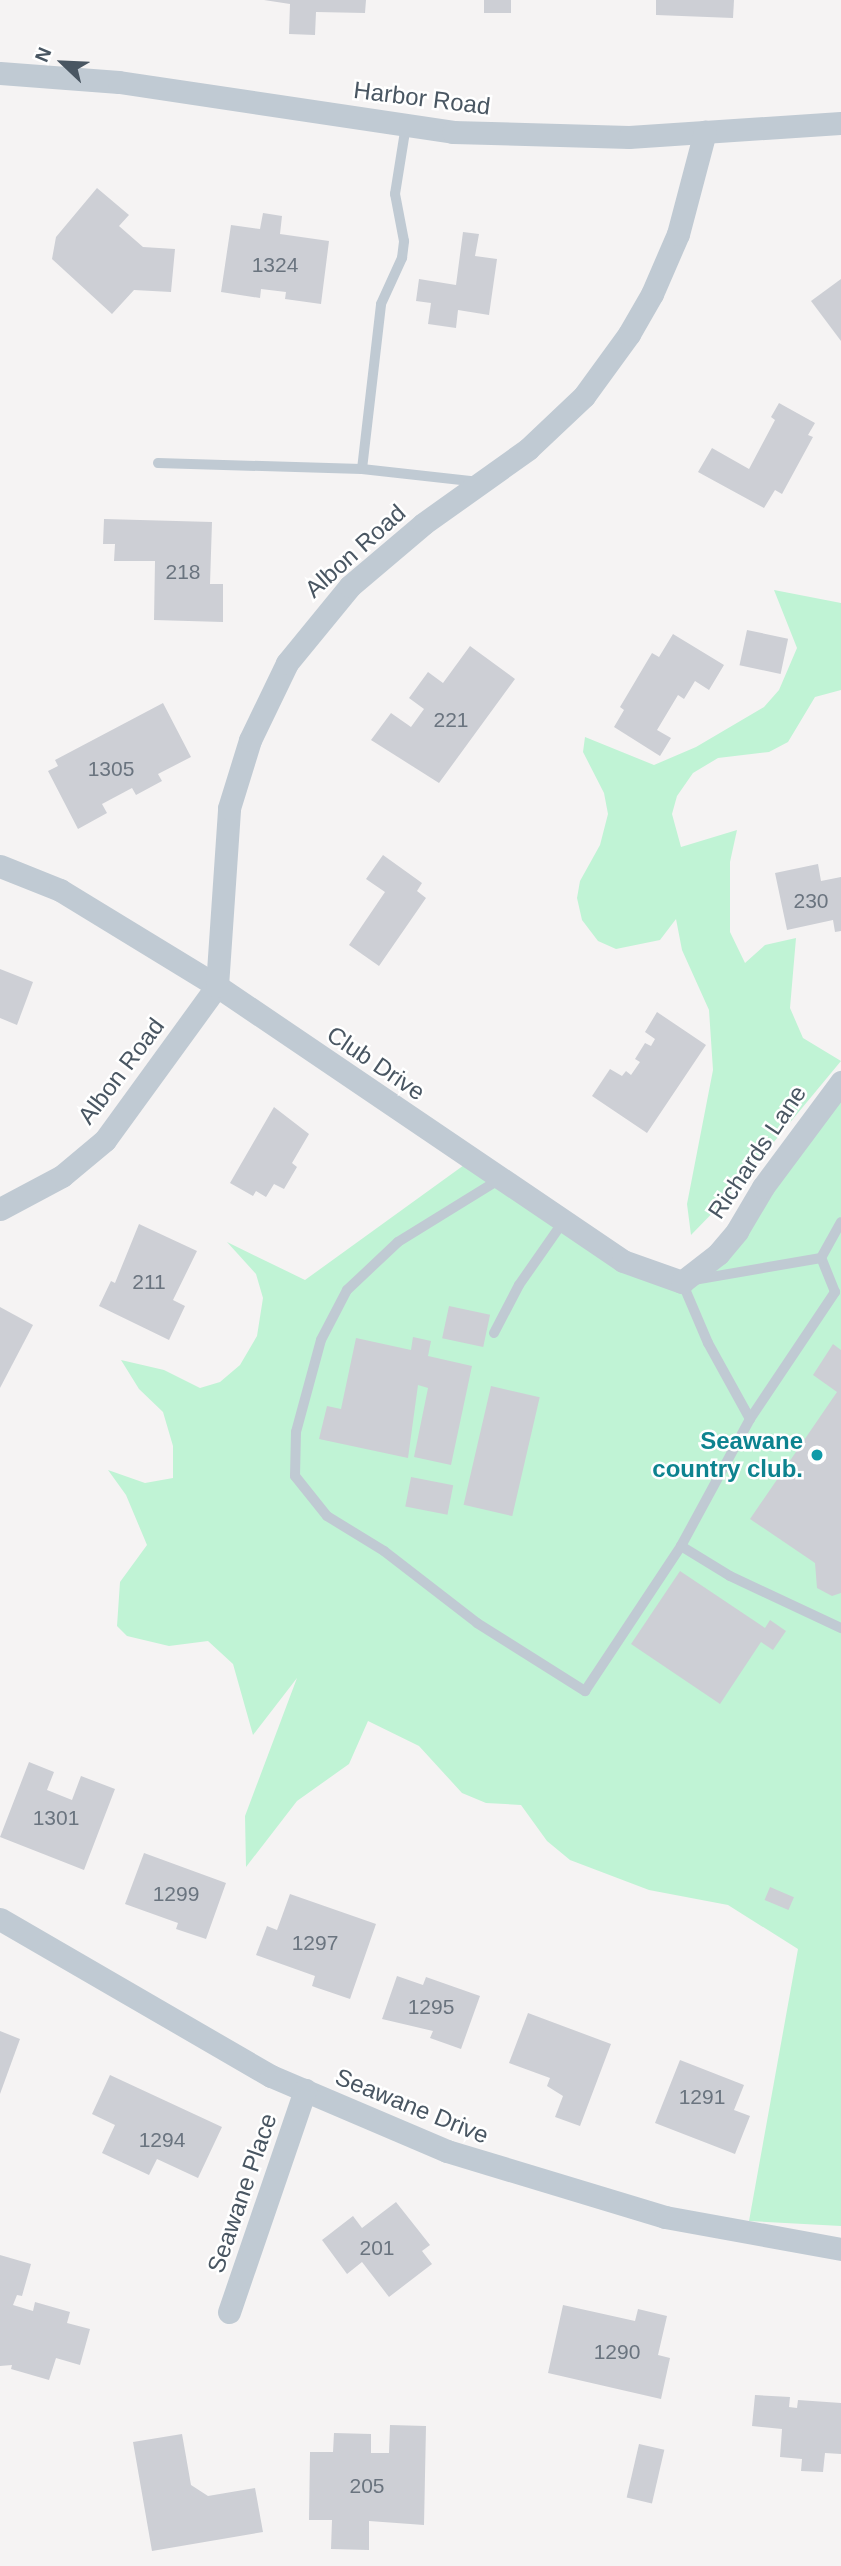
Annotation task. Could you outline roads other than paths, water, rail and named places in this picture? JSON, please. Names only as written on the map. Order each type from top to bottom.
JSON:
[{"type":"street","name":"Harbor Road","points":[[0,73],[119,82],[453,132],[602,136],[841,123]]},
{"type":"street","name":"Albon Road","points":[[0,1209],[62,1176],[105,1140],[217,986],[229,808],[250,740],[287,663],[350,586],[528,449],[583,396],[629,334],[678,234],[705,132]]},
{"type":"street","name":"Club Drive","points":[[0,866],[60,890],[217,986],[623,1261],[682,1282]]},
{"type":"street","name":"Richards Lane","points":[[682,1282],[718,1254],[828,1094],[841,1082]]},
{"type":"street","name":"Seawane Drive","points":[[0,1919],[177,2024],[305,2090],[447,2151],[581,2195],[665,2217],[841,2249]]},
{"type":"street","name":"Seawane Place","points":[[229,2312],[305,2090]]},
{"type":"lane","points":[[362,469],[381,304],[402,258],[404,241],[395,194],[406,125]]},
{"type":"lane","points":[[158,463],[362,469],[482,482]]},
{"type":"lane","points":[[500,1180],[398,1242],[347,1290],[321,1340],[296,1432],[295,1476],[327,1516],[384,1551],[477,1623],[585,1691],[681,1546],[750,1419],[835,1292],[821,1258]]},
{"type":"lane","points":[[494,1333],[519,1285],[563,1222]]},
{"type":"lane","points":[[821,1258],[841,1222]]},
{"type":"lane","points":[[750,1419],[708,1343],[682,1282],[821,1258]]},
{"type":"lane","points":[[681,1546],[730,1576],[841,1628]]},
{"type":"place","name":"Seawane country club.","points":[[817,1455]]}]
